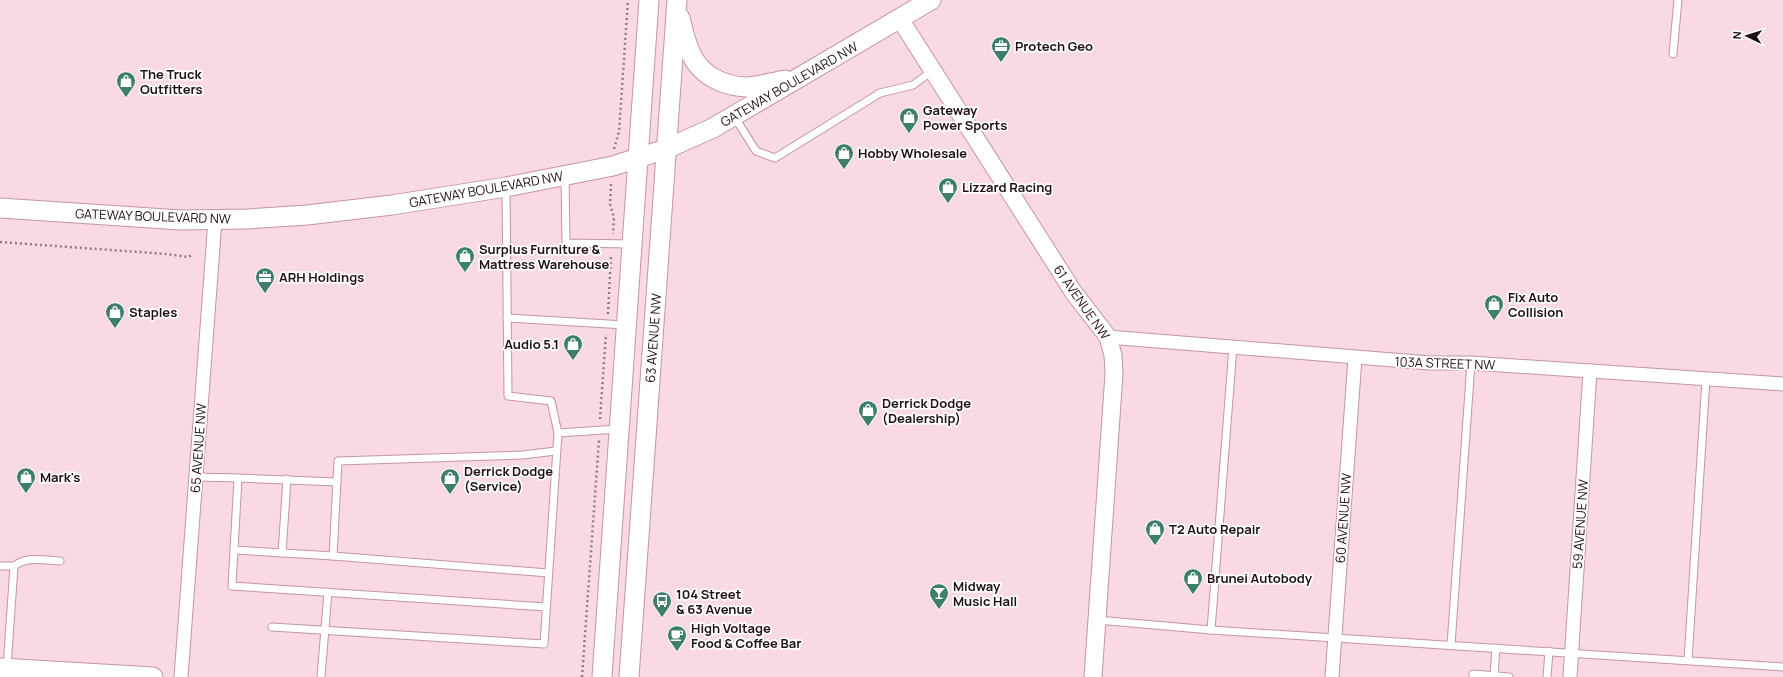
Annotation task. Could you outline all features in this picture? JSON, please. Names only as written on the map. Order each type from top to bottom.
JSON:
[{"type":"main road","points":[[602,677],[648,0]]},
{"type":"main road","name":"GATEWAY BOULEVARD NW","points":[[0,208],[173,219],[215,220],[307,215],[392,205],[506,188],[613,166],[666,149],[713,128],[931,0]]},
{"type":"main road","points":[[677,4],[692,56],[700,67],[710,76],[723,83],[747,87],[798,78]]},
{"type":"main road","name":"63 AVENUE NW","points":[[629,677],[677,4]]},
{"type":"main road","points":[[12,670],[153,677]]},
{"type":"street","name":"61 AVENUE NW","points":[[900,18],[932,71],[1074,293],[1108,337],[1113,355],[1114,374],[1093,677]]},
{"type":"street","name":"65 AVENUE NW","points":[[181,677],[215,220]]},
{"type":"street","name":"103A STREET NW","points":[[1108,337],[1430,364],[1471,363],[1783,384]]},
{"type":"street","name":"60 AVENUE NW","points":[[1332,677],[1355,358]]},
{"type":"street","name":"59 AVENUE NW","points":[[1570,677],[1590,371]]},
{"type":"lane","points":[[1673,54],[1678,0]]},
{"type":"lane","points":[[734,116],[756,151],[775,158],[880,93],[913,85],[932,71]]},
{"type":"lane","points":[[565,176],[566,243],[632,244]]},
{"type":"lane","points":[[272,626],[544,644],[558,433],[551,401],[508,396],[506,188]]},
{"type":"lane","points":[[508,318],[626,325]]},
{"type":"lane","points":[[1211,630],[1233,347]]},
{"type":"lane","points":[[1451,645],[1471,363]]},
{"type":"lane","points":[[1688,660],[1706,379]]},
{"type":"lane","points":[[558,433],[619,429]]},
{"type":"lane","points":[[332,556],[338,461],[522,455],[556,451]]},
{"type":"lane","points":[[196,477],[287,479],[337,482]]},
{"type":"lane","points":[[238,478],[232,586],[546,607]]},
{"type":"lane","points":[[282,553],[287,479]]},
{"type":"lane","points":[[234,550],[548,573]]},
{"type":"lane","points":[[0,566],[14,566],[29,559],[60,561]]},
{"type":"lane","points":[[12,670],[14,566]]},
{"type":"lane","points":[[321,677],[328,592]]},
{"type":"lane","points":[[1097,620],[1211,630],[1572,652],[1783,667]]},
{"type":"lane","points":[[1494,676],[1496,648]]},
{"type":"lane","points":[[1547,677],[1549,651]]},
{"type":"lane","points":[[1473,677],[1474,674],[1509,677]]},
{"type":"path","points":[[614,146],[619,132],[628,0]]},
{"type":"path","points":[[0,242],[189,257],[192,254]]},
{"type":"place","name":"Protech Geo","points":[[1001,63]]},
{"type":"place","name":"The Truck Outfitters","points":[[126,98]]},
{"type":"place","name":"Gateway Power Sports","points":[[909,134]]},
{"type":"place","name":"Hobby Wholesale","points":[[844,170]]},
{"type":"place","name":"Lizzard Racing","points":[[948,204]]},
{"type":"place","name":"Surplus Furniture & Mattress Warehouse","points":[[465,273]]},
{"type":"place","name":"ARH Holdings","points":[[265,294]]},
{"type":"place","name":"Fix Auto Collision","points":[[1494,321]]},
{"type":"place","name":"Staples","points":[[115,329]]},
{"type":"place","name":"Audio 5.1","points":[[573,361]]},
{"type":"place","name":"Derrick Dodge (Dealership)","points":[[868,427]]},
{"type":"place","name":"Mark's","points":[[26,494]]},
{"type":"place","name":"Derrick Dodge (Service)","points":[[450,495]]},
{"type":"place","name":"T2 Auto Repair","points":[[1155,546]]},
{"type":"place","name":"Brunei Autobody","points":[[1193,595]]},
{"type":"place","name":"Midway Music Hall","points":[[939,610]]},
{"type":"place","name":"104 Street & 63 Avenue","points":[[662,618]]},
{"type":"place","name":"High Voltage Food & Coffee Bar","points":[[677,652]]}]
